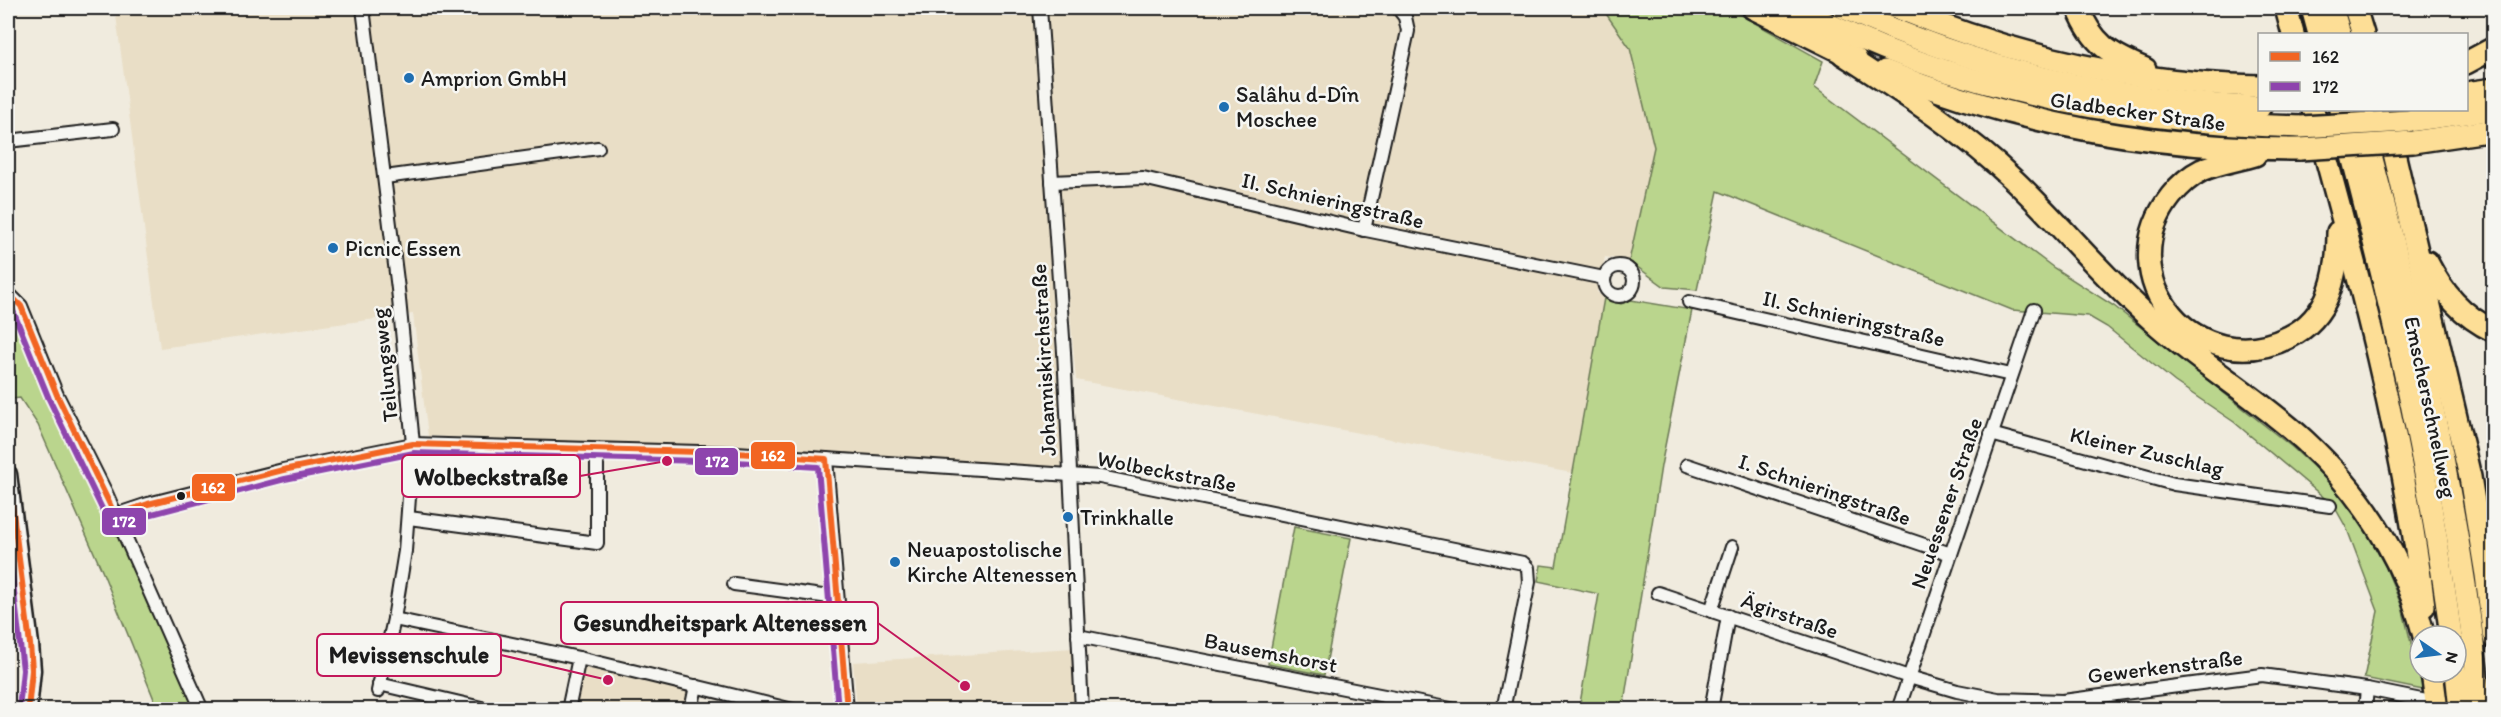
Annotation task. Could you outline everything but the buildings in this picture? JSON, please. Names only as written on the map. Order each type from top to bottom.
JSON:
[{"type":"highway","points":[[1753,8],[1844,54],[1953,96],[2059,125],[2160,141],[2279,149],[2413,142],[2493,143]]},
{"type":"highway","name":"Gladbecker Straße","points":[[1797,8],[1862,38],[1920,61],[1990,84],[2062,102],[2177,121],[2301,127],[2408,121],[2493,109]]},
{"type":"highway","name":"Gladbecker Straße","points":[[1844,8],[1917,39],[1965,56],[2067,83],[2156,99],[2258,107]]},
{"type":"highway","points":[[1898,8],[2022,51],[2117,72],[2204,83],[2258,86]]},
{"type":"highway","points":[[2079,8],[2084,21],[2101,47],[2126,61],[2168,78]]},
{"type":"highway","points":[[2286,8],[2293,33]]},
{"type":"highway","points":[[2312,8],[2319,33]]},
{"type":"highway","points":[[2332,8],[2340,33]]},
{"type":"highway","points":[[2468,62],[2493,48]]},
{"type":"highway","points":[[1844,54],[1936,116],[1987,156],[2015,181],[2154,322],[2305,441],[2335,471],[2377,524],[2395,556],[2422,624]]},
{"type":"highway","points":[[2468,71],[2493,66]]},
{"type":"highway","points":[[2468,93],[2493,89]]},
{"type":"highway","points":[[2313,111],[2382,374],[2411,520],[2424,624]]},
{"type":"highway","name":"Emscherschnellweg","points":[[2340,111],[2387,295],[2412,407],[2443,574],[2449,624]]},
{"type":"highway","name":"Emscherschnellweg","points":[[2360,111],[2406,291],[2447,476],[2463,570],[2480,710]]},
{"type":"highway","points":[[2384,111],[2470,477],[2486,575],[2493,638]]},
{"type":"highway","points":[[2413,142],[2493,130]]},
{"type":"highway","points":[[2279,149],[2202,170],[2179,186],[2161,209],[2151,235],[2150,263],[2156,291],[2170,315],[2191,334],[2217,346],[2245,350],[2272,345],[2298,333],[2318,313],[2332,289],[2338,261],[2338,202]]},
{"type":"highway","points":[[2411,223],[2428,264],[2454,305],[2474,322],[2493,331]]},
{"type":"highway","points":[[2431,705],[2432,684]]},
{"type":"highway","points":[[2457,684],[2460,710]]},
{"type":"main road","points":[[8,474],[11,534],[30,644],[32,670],[28,710]]},
{"type":"street","name":"Teilungsweg","points":[[363,8],[385,177],[413,444],[409,518],[394,619],[378,687],[490,710]]},
{"type":"street","name":"Johanniskirchstraße","points":[[1040,8],[1071,475],[1082,710]]},
{"type":"street","points":[[1364,230],[1408,31],[1404,16],[1398,8]]},
{"type":"street","points":[[8,141],[113,129]]},
{"type":"street","points":[[385,177],[598,148]]},
{"type":"street","name":"II. Schnieringstraße","points":[[1052,182],[1143,178],[1364,230],[1604,278]]},
{"type":"street","points":[[8,293],[21,306],[57,394],[115,515],[202,710]]},
{"type":"street","name":"II. Schnieringstraße","points":[[1689,302],[2011,375]]},
{"type":"street","name":"Neuessener Straße","points":[[1898,710],[2034,310]]},
{"type":"street","name":"Kleiner Zuschlag","points":[[1991,434],[2174,484],[2330,506]]},
{"type":"street","name":"Wolbeckstraße","points":[[115,515],[148,504],[283,470],[413,444],[597,451],[736,453],[1100,477],[1523,563],[1528,568],[1529,582],[1503,710]]},
{"type":"street","points":[[409,518],[597,543],[597,451]]},
{"type":"street","points":[[826,459],[847,710]]},
{"type":"street","name":"I. Schnieringstraße","points":[[1687,465],[1951,554]]},
{"type":"street","points":[[1711,611],[1732,548]]},
{"type":"street","points":[[734,584],[837,598]]},
{"type":"street","name":"Ägirstraße","points":[[1658,593],[1910,677]]},
{"type":"street","points":[[1711,710],[1728,616]]},
{"type":"street","points":[[394,619],[579,658],[794,710]]},
{"type":"street","name":"Bausemshorst","points":[[1078,636],[1456,710]]},
{"type":"street","points":[[568,710],[579,658]]},
{"type":"street","name":"Gewerkenstraße","points":[[1910,677],[1957,691],[1998,699],[2062,701],[2262,675],[2367,689],[2431,705]]},
{"type":"street","points":[[691,710],[696,686]]},
{"type":"street","points":[[2365,710],[2367,689]]},
{"type":"shaded area","points":[[115,8],[1033,8],[1064,470],[787,451],[428,436],[413,314],[160,348]]},
{"type":"shaded area","points":[[1047,8],[1602,8],[1630,48],[1654,147],[1629,261],[1605,257],[1597,292],[1604,298],[1572,473],[1076,380],[1058,177]]},
{"type":"shaded area","points":[[1074,648],[1077,709],[857,709],[853,662]]},
{"type":"shaded area","points":[[582,667],[691,693],[687,709],[573,710]]},
{"type":"green space","points":[[1602,8],[1728,8],[1823,61],[1814,87],[2054,268],[2114,306],[2292,447],[2330,482],[2363,525],[2386,568],[2402,607],[2408,631],[2408,684],[2421,684],[2423,690],[2364,678],[2378,611],[2347,529],[2334,506],[2234,422],[2175,382],[2107,327],[2088,316],[2012,310],[1718,191],[1697,290],[1665,287],[1629,261],[1654,147],[1630,48]]},
{"type":"green space","points":[[1604,298],[1621,304],[1631,300],[1692,310],[1661,466],[1623,709],[1579,709],[1599,594],[1538,581],[1541,565],[1556,567]]},
{"type":"green space","points":[[8,308],[13,308],[18,313],[199,709],[158,709],[103,573],[38,425],[20,398],[12,399],[8,377]]},
{"type":"green space","points":[[1294,527],[1351,538],[1324,675],[1268,664]]},
{"type":"transit line","name":"162","points":[[8,293],[21,306],[57,395],[115,515],[148,504],[283,470],[413,444],[736,453],[826,459],[847,710]]},
{"type":"transit line","name":"172","points":[[8,305],[13,311],[49,399],[107,519],[114,524],[285,479],[414,453],[736,462],[818,467],[838,710]]},
{"type":"transit line","name":"162","points":[[8,474],[30,644],[32,670],[28,710]]},
{"type":"transit line","name":"172","points":[[8,540],[23,670],[19,709]]},
{"type":"place","name":"Amprion GmbH","points":[[409,78]]},
{"type":"place","name":"Salâhu d-Dîn Moschee","points":[[1224,107]]},
{"type":"place","name":"Picnic Essen","points":[[333,248]]},
{"type":"place","name":"Wolbeckstraße","points":[[667,461]]},
{"type":"place","name":"Trinkhalle","points":[[1068,517]]},
{"type":"place","name":"Neuapostolische Kirche Altenessen","points":[[895,562]]},
{"type":"place","name":"Mevissenschule","points":[[608,680]]},
{"type":"place","name":"Gesundheitspark Altenessen","points":[[965,686]]}]
